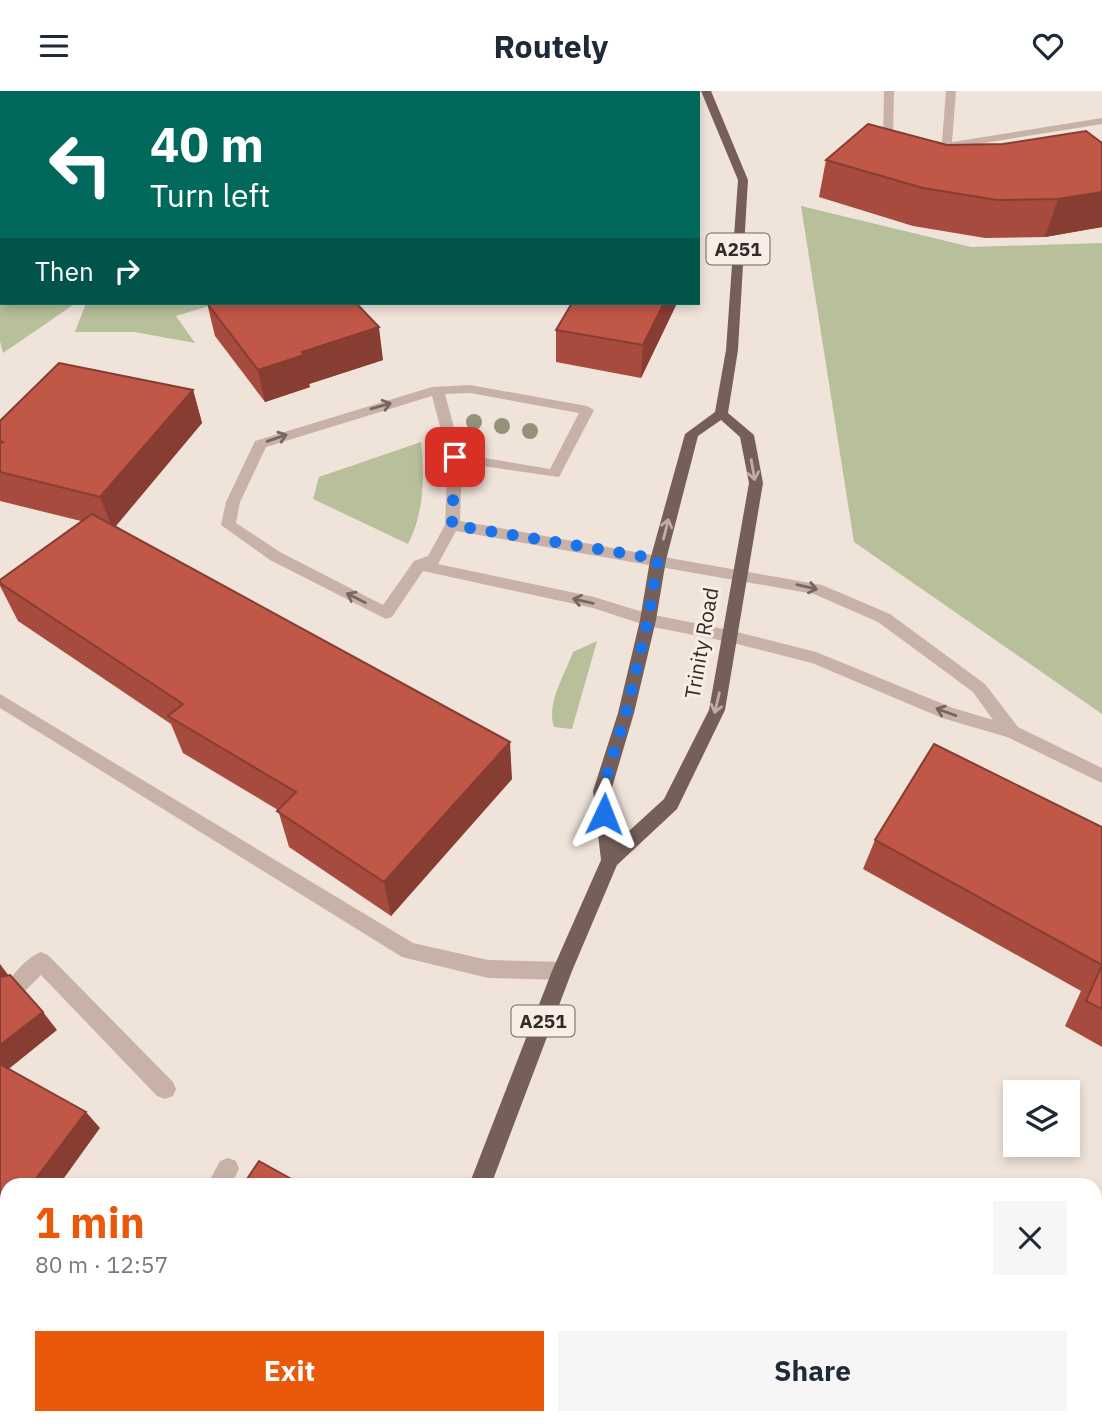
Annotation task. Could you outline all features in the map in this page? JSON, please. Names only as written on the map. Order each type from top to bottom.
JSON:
[{"type":"main road","name":"A251","points":[[706,91],[743,180],[732,350],[721,414]]},
{"type":"main road","name":"Trinity Road","points":[[483,1178],[562,971],[610,859],[671,804],[717,710],[756,483],[747,435],[721,414],[692,434],[658,559],[648,620],[626,713],[602,791],[610,859]]},
{"type":"street","points":[[889,91],[888,139],[947,146],[1102,121]]},
{"type":"street","points":[[947,146],[951,91]]},
{"type":"street","points":[[437,390],[455,457],[452,525],[434,560],[419,565],[386,613],[275,556],[228,525],[233,502],[260,444],[325,422],[437,390],[470,389],[587,410],[554,474],[455,457]]},
{"type":"street","points":[[452,525],[817,589],[884,618],[979,688],[1012,731]]},
{"type":"street","points":[[419,565],[594,603],[648,620],[730,635],[816,658],[948,713],[1012,731],[1102,776]]},
{"type":"street","points":[[0,700],[409,951],[488,969],[562,971]]},
{"type":"street","points":[[17,985],[41,961],[166,1089]]},
{"type":"green space","points":[[801,206],[971,247],[1102,243],[1102,714],[854,542]]},
{"type":"green space","points":[[0,305],[73,305],[3,353],[0,341]]},
{"type":"green space","points":[[85,305],[212,305],[176,316],[195,343],[135,332],[75,332]]},
{"type":"green space","points":[[421,442],[422,495],[408,544],[313,499],[319,477]]},
{"type":"green space","points":[[597,641],[572,729],[554,727],[554,699],[573,652]]},
{"type":"building","points":[[868,124],[947,145],[1003,144],[1086,131],[1102,143],[1102,192],[1058,199],[997,200],[923,188],[826,160]]},
{"type":"building","points":[[209,305],[358,305],[379,327],[302,352],[304,355],[258,370]]},
{"type":"building","points":[[571,305],[663,305],[643,345],[556,330]]},
{"type":"building","points":[[59,363],[193,390],[100,497],[0,472],[0,444],[3,442],[0,441],[0,421]]},
{"type":"building","points":[[92,514],[510,742],[384,882],[277,811],[296,792],[168,716],[183,704],[0,583],[0,580]]},
{"type":"building","points":[[934,744],[1102,827],[1102,965],[875,840]]},
{"type":"building","points":[[1102,965],[1102,1009],[1086,1001]]},
{"type":"building","points":[[10,975],[43,1012],[0,1045],[0,977]]},
{"type":"building","points":[[0,1064],[86,1112],[36,1178],[0,1178]]},
{"type":"building","points":[[259,1161],[289,1178],[248,1178]]},
{"type":"route","points":[[455,457],[452,525],[658,559],[648,620],[626,713],[602,791],[604,814]]}]
